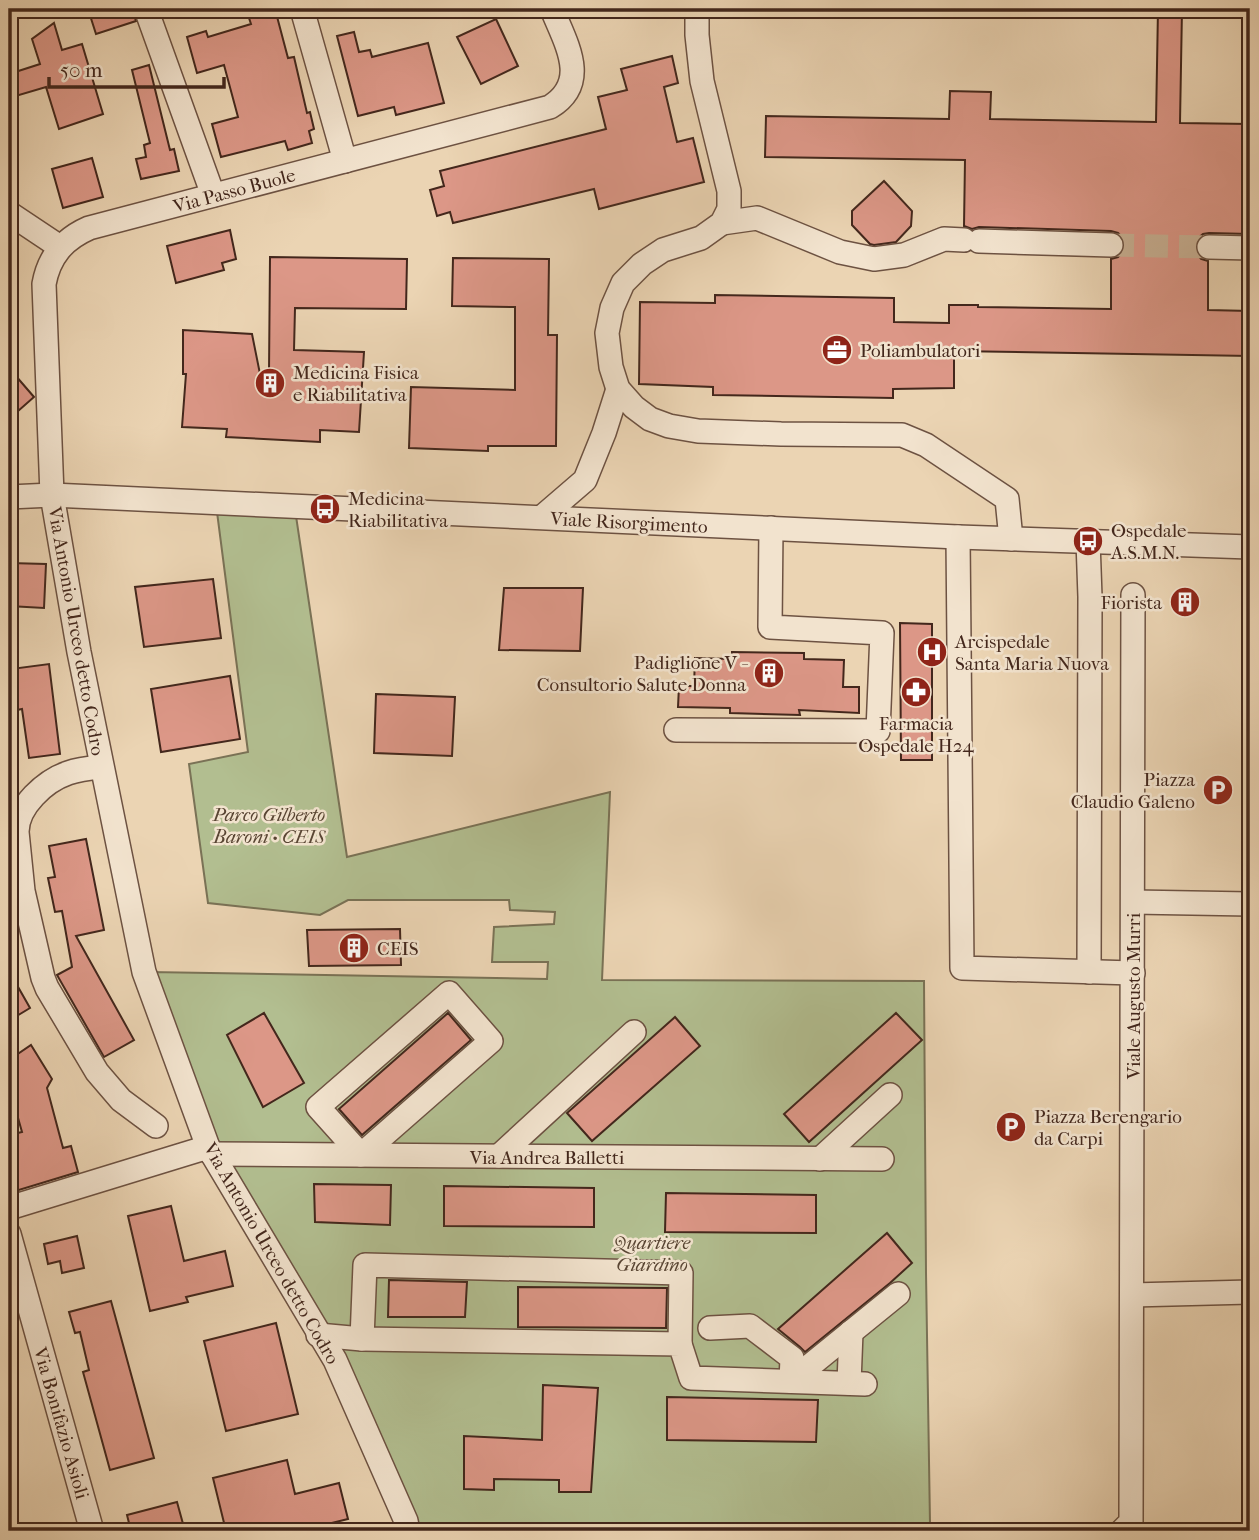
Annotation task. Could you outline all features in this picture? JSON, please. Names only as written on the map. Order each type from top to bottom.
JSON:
[{"type":"street","points":[[146,9],[213,195]]},
{"type":"street","points":[[302,9],[345,161]]},
{"type":"street","name":"Via Passo Buole","points":[[60,247],[89,228],[550,107],[562,99],[571,83],[573,66],[552,9]]},
{"type":"street","points":[[697,9],[702,81],[729,191],[729,209],[722,223]]},
{"type":"street","points":[[9,213],[60,247],[50,263],[44,284],[52,495]]},
{"type":"street","points":[[1011,539],[1007,499],[926,445],[902,435],[698,431],[669,426],[650,419],[634,407],[618,388],[611,367],[607,334],[612,308],[623,283],[642,264],[663,250],[701,238],[722,223],[757,218],[840,252],[874,258],[904,255],[944,239],[1111,245]]},
{"type":"street","points":[[1209,247],[1250,248]]},
{"type":"street","points":[[542,517],[586,480],[618,388]]},
{"type":"street","name":"Viale Risorgimento","points":[[9,497],[52,495],[958,537],[1250,547]]},
{"type":"street","name":"Via Antonio Urceo detto Codro","points":[[52,495],[79,652],[144,972],[210,1151],[335,1360],[408,1531]]},
{"type":"street","points":[[676,730],[878,731],[882,633],[770,627],[771,528]]},
{"type":"street","points":[[958,537],[962,968],[1133,973]]},
{"type":"street","points":[[1088,541],[1089,972]]},
{"type":"street","name":"Viale Augusto Murri","points":[[1131,1528],[1133,595]]},
{"type":"street","name":"Via Antonio Urceo detto Codro","points":[[101,766],[74,771],[57,778],[31,799],[17,824],[16,896],[43,978],[97,1072],[121,1100],[156,1126]]},
{"type":"street","points":[[1133,902],[1250,904]]},
{"type":"street","points":[[449,993],[491,1041],[361,1155],[318,1107],[449,993]]},
{"type":"street","points":[[499,1156],[634,1032]]},
{"type":"street","points":[[820,1159],[890,1095]]},
{"type":"street","name":"Via Andrea Balletti","points":[[9,1208],[210,1151],[361,1155],[882,1159]]},
{"type":"street","name":"Via Bonifazio Asioli","points":[[9,1234],[92,1531]]},
{"type":"street","points":[[362,1339],[366,1265],[681,1273],[680,1344],[691,1378],[857,1384],[851,1332]]},
{"type":"street","points":[[1132,1295],[1250,1292]]},
{"type":"street","points":[[791,1381],[898,1294]]},
{"type":"street","points":[[710,1328],[750,1326],[792,1358],[791,1381]]},
{"type":"street","points":[[318,1335],[362,1339],[680,1344]]},
{"type":"green space","name":"Quartiere Giardino","points":[[217,512],[296,516],[347,857],[610,792],[602,980],[924,981],[930,1523],[1104,1531],[356,1531],[412,1521],[215,1145],[150,972],[547,979],[548,962],[492,962],[494,927],[554,924],[555,912],[510,910],[509,900],[348,900],[320,915],[208,903],[189,764],[248,752]]},
{"type":"building","points":[[88,9],[132,9],[136,21],[96,34]]},
{"type":"building","points":[[246,9],[275,9],[288,58],[294,57],[307,113],[310,112],[314,129],[309,131],[312,143],[288,150],[285,141],[221,157],[212,124],[238,117],[224,65],[197,73],[187,37],[206,31],[208,37],[251,24]]},
{"type":"building","points":[[1158,9],[1182,9],[1180,123],[1250,124],[1250,234],[1203,234],[1197,239],[1195,247],[1201,259],[1208,261],[1208,310],[1250,311],[1250,356],[954,351],[954,388],[893,389],[893,398],[713,395],[713,387],[639,384],[640,302],[715,303],[715,295],[894,298],[894,322],[949,323],[949,305],[1111,309],[1111,259],[1118,257],[1125,246],[1118,233],[979,227],[972,229],[964,226],[965,160],[765,157],[766,116],[949,119],[950,91],[991,92],[990,119],[1156,122]]},
{"type":"building","points":[[496,19],[518,66],[481,84],[457,37]]},
{"type":"building","points":[[54,23],[62,50],[82,44],[103,114],[59,129],[46,87],[9,98],[9,74],[40,64],[32,39]]},
{"type":"building","points":[[354,32],[359,52],[370,50],[372,57],[428,43],[444,103],[396,115],[394,107],[358,116],[337,36]]},
{"type":"building","points":[[672,56],[678,83],[664,87],[677,142],[693,138],[704,182],[599,209],[594,189],[453,223],[450,212],[437,216],[430,190],[444,186],[440,171],[606,129],[598,97],[627,90],[621,69]]},
{"type":"building","points":[[149,65],[170,150],[174,149],[179,171],[141,179],[136,159],[146,157],[144,145],[150,143],[132,70]]},
{"type":"building","points":[[92,158],[103,197],[63,208],[52,169]]},
{"type":"building","points":[[884,181],[912,211],[911,226],[896,242],[874,245],[852,225],[852,211]]},
{"type":"building","points":[[230,230],[236,259],[222,263],[224,270],[176,283],[167,246]]},
{"type":"building","points":[[270,257],[407,259],[406,309],[295,308],[294,350],[364,352],[359,432],[320,430],[320,442],[226,437],[227,429],[182,427],[186,374],[183,374],[183,330],[252,334],[260,374],[269,373]]},
{"type":"building","points":[[453,258],[549,259],[548,335],[557,335],[556,446],[488,446],[488,451],[409,448],[411,387],[515,390],[515,307],[452,306]]},
{"type":"building","points":[[9,368],[34,397],[9,419]]},
{"type":"building","points":[[9,563],[46,564],[44,608],[9,606]]},
{"type":"building","points":[[213,579],[221,638],[144,647],[135,587]]},
{"type":"building","points":[[504,588],[583,588],[580,651],[499,650]]},
{"type":"building","name":"Farmacia Ospedale H24","points":[[900,623],[932,624],[932,760],[901,760]]},
{"type":"building","name":"Padiglione V - Consultorio Salute Donna","points":[[732,652],[804,653],[804,659],[844,660],[843,687],[859,687],[859,713],[799,710],[800,715],[730,713],[730,708],[678,707],[679,686],[694,686],[695,658],[732,659]]},
{"type":"building","points":[[49,664],[60,754],[29,758],[22,709],[17,710],[11,669]]},
{"type":"building","points":[[230,676],[240,739],[161,752],[151,689]]},
{"type":"building","points":[[376,694],[455,697],[452,756],[374,753]]},
{"type":"building","points":[[86,839],[104,930],[76,936],[134,1040],[104,1057],[57,975],[72,967],[62,911],[55,912],[48,878],[55,877],[49,846]]},
{"type":"building","name":"CEIS","points":[[400,929],[401,965],[309,966],[307,930]]},
{"type":"building","points":[[9,971],[30,1008],[15,1017],[9,1007]]},
{"type":"building","points":[[264,1013],[304,1083],[263,1107],[227,1035]]},
{"type":"building","points":[[448,1013],[471,1040],[362,1135],[339,1109]]},
{"type":"building","points":[[896,1013],[922,1040],[809,1142],[784,1114]]},
{"type":"building","points":[[675,1017],[700,1046],[592,1141],[567,1113]]},
{"type":"building","points":[[31,1045],[52,1079],[47,1088],[63,1148],[71,1146],[78,1172],[9,1193],[9,1135],[22,1132],[9,1086],[9,1060]]},
{"type":"building","points":[[314,1184],[391,1185],[390,1225],[315,1222]]},
{"type":"building","points":[[444,1186],[594,1188],[594,1227],[444,1226]]},
{"type":"building","points":[[666,1193],[816,1195],[816,1233],[665,1232]]},
{"type":"building","points":[[171,1206],[184,1261],[225,1251],[233,1286],[186,1297],[188,1302],[150,1311],[128,1216]]},
{"type":"building","points":[[887,1233],[912,1263],[890,1283],[805,1352],[778,1329]]},
{"type":"building","points":[[77,1236],[84,1268],[62,1273],[60,1261],[48,1264],[44,1244]]},
{"type":"building","points":[[389,1280],[467,1282],[465,1317],[388,1317]]},
{"type":"building","points":[[518,1287],[667,1288],[666,1328],[518,1327]]},
{"type":"building","points":[[111,1301],[154,1458],[110,1470],[83,1372],[89,1370],[80,1332],[75,1333],[69,1312]]},
{"type":"building","points":[[276,1323],[298,1414],[226,1431],[204,1341]]},
{"type":"building","points":[[543,1385],[598,1388],[591,1492],[559,1492],[559,1480],[494,1479],[494,1490],[464,1489],[464,1436],[542,1440]]},
{"type":"building","points":[[667,1397],[818,1400],[816,1442],[667,1440]]},
{"type":"building","points":[[287,1460],[295,1494],[339,1483],[348,1519],[299,1531],[226,1531],[213,1478]]},
{"type":"building","points":[[177,1502],[185,1531],[131,1531],[127,1515]]},
{"type":"tunnel","points":[[1111,245],[1209,247]]},
{"type":"place","name":"Poliambulatori","points":[[837,350]]},
{"type":"place","name":"Medicina Fisica e Riabilitativa","points":[[270,383]]},
{"type":"place","name":"Medicina Riabilitativa","points":[[325,509]]},
{"type":"place","name":"Ospedale A.S.M.N.","points":[[1088,541]]},
{"type":"place","name":"Fiorista","points":[[1185,602]]},
{"type":"place","name":"Arcispedale Santa Maria Nuova","points":[[932,652]]},
{"type":"place","name":"Padiglione V - Consultorio Salute Donna","points":[[769,673]]},
{"type":"place","name":"Farmacia Ospedale H24","points":[[916,692]]},
{"type":"place","name":"Piazza Claudio Galeno","points":[[1218,790]]},
{"type":"place","name":"CEIS","points":[[354,948]]},
{"type":"place","name":"Piazza Berengario da Carpi","points":[[1011,1127]]},
{"type":"park label","name":"Parco Gilberto Baroni • CEIS","points":[[269,825]]}]
